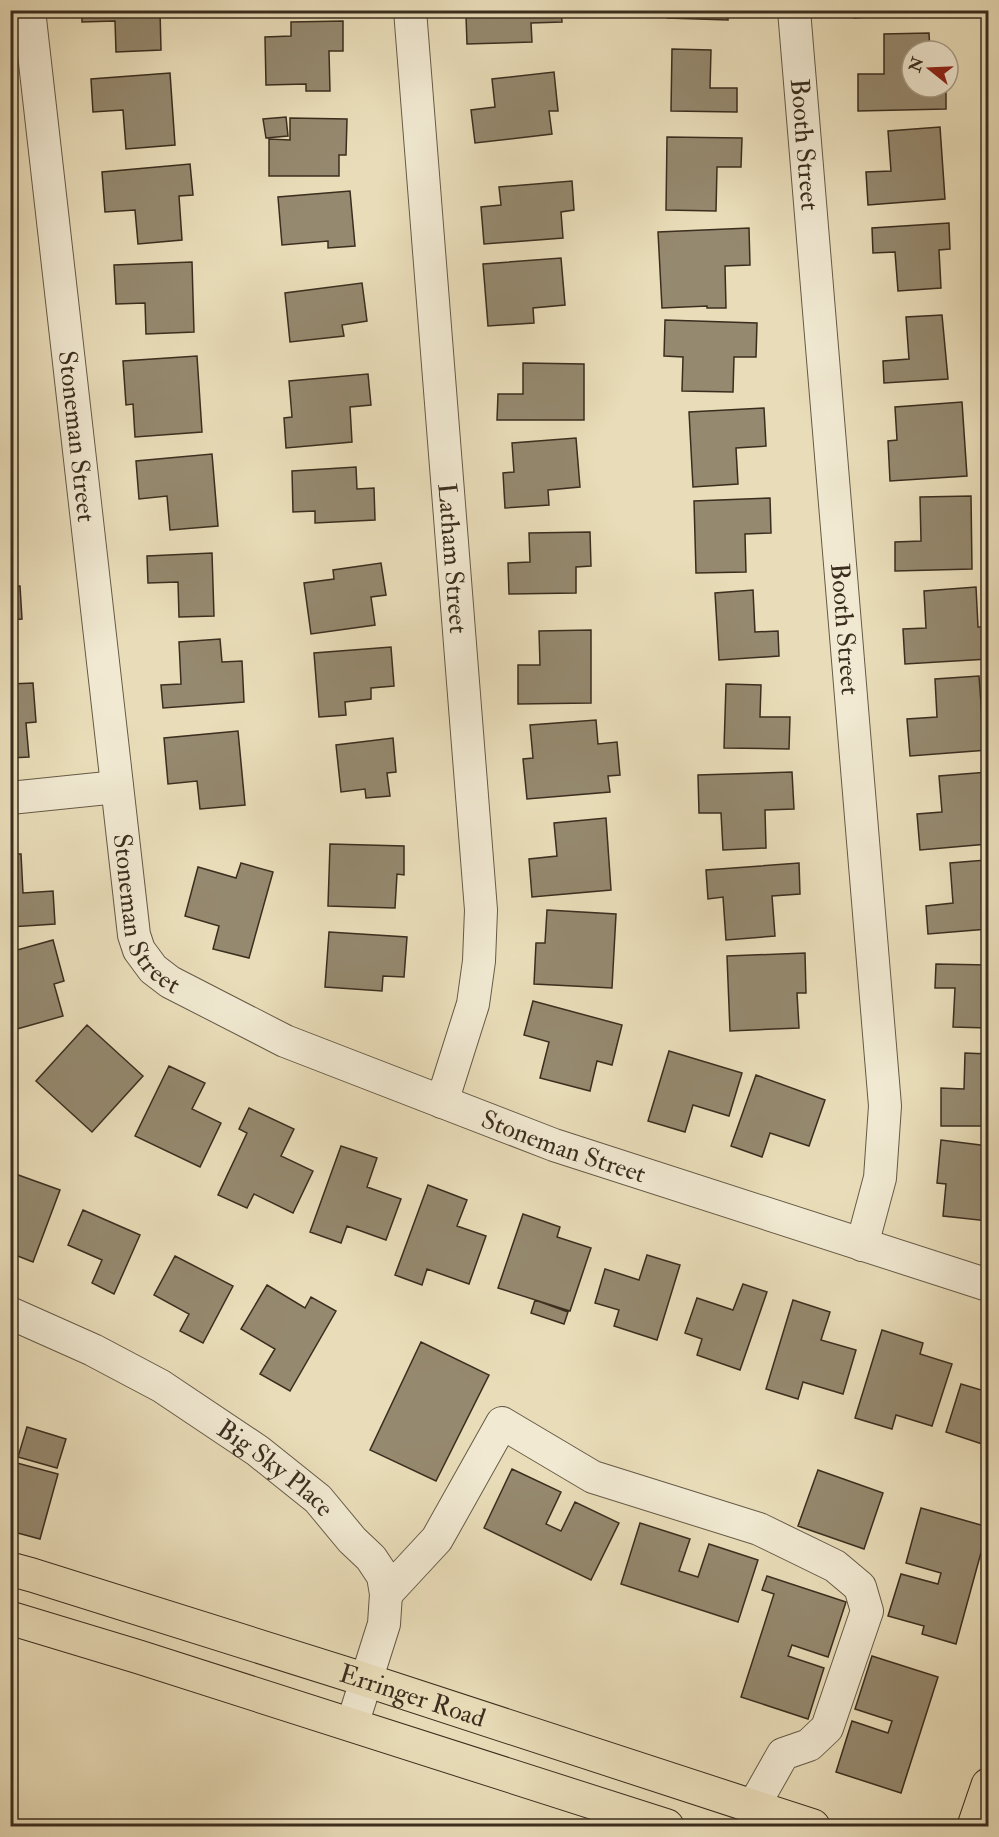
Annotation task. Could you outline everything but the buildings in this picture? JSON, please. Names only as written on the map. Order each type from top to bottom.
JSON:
[{"type":"main road","name":"Erringer Road","points":[[10,1569],[366,1680],[813,1827]]},
{"type":"main road","name":"Erringer Road","points":[[10,1618],[667,1827]]},
{"type":"main road","points":[[974,1827],[988,1785]]},
{"type":"street","name":"Stoneman Street","points":[[28,10],[134,935],[139,950],[153,969],[170,982],[285,1041],[554,1145],[988,1285]]},
{"type":"street","name":"Latham Street","points":[[410,10],[481,910],[479,961],[473,1004],[442,1102]]},
{"type":"street","name":"Booth Street","points":[[794,10],[885,1106],[880,1178],[862,1245]]},
{"type":"street","points":[[10,798],[117,787]]},
{"type":"street","name":"Big Sky Place","points":[[10,1313],[93,1350],[161,1386],[258,1451],[318,1499],[352,1540],[371,1558],[383,1576],[386,1594],[384,1624],[352,1725]]},
{"type":"street","points":[[386,1594],[437,1539],[502,1423],[593,1477],[759,1529],[835,1566],[860,1587],[867,1611],[864,1621],[827,1728],[809,1746],[783,1754],[753,1807]]}]
